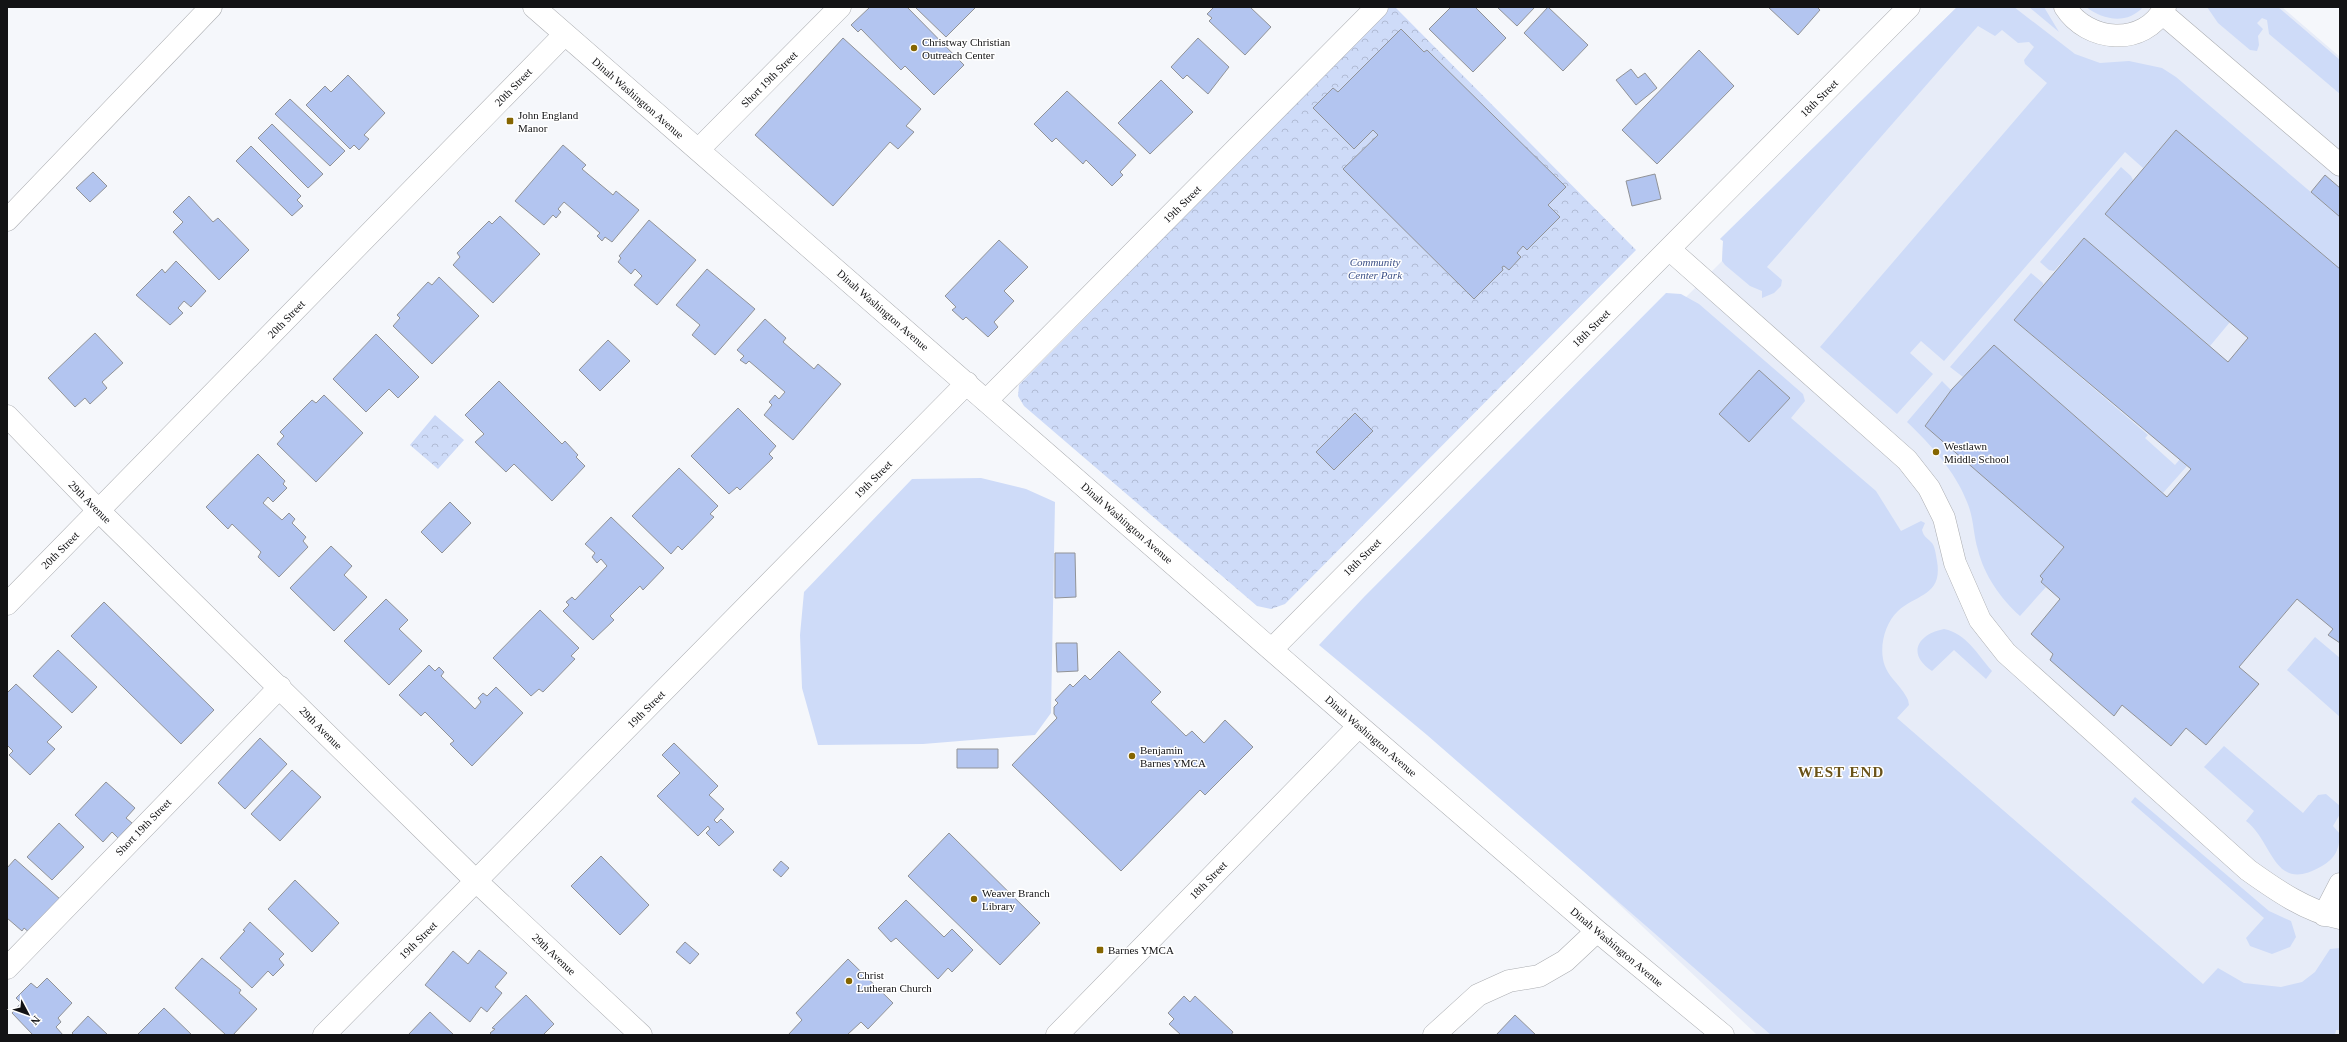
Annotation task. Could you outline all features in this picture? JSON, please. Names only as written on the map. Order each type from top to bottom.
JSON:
[{"type":"street","points":[[7,220],[211,7]]},
{"type":"street","name":"Dinah Washington Avenue","points":[[534,7],[1359,726],[1597,931],[1723,1035]]},
{"type":"street","name":"Short 19th Street","points":[[698,150],[840,7]]},
{"type":"street","name":"19th Street","points":[[986,401],[1377,7]]},
{"type":"street","name":"18th Street","points":[[1272,649],[1910,7]]},
{"type":"street","points":[[2065,7],[2077,23],[2094,32],[2112,36],[2131,34],[2148,26],[2164,10],[2340,165]]},
{"type":"street","name":"20th Street","points":[[7,604],[565,34]]},
{"type":"street","points":[[1669,249],[1907,460],[1929,488],[1944,518],[1955,563],[1980,620],[2006,653],[2248,870],[2280,893],[2332,917],[2340,884]]},
{"type":"street","name":"19th Street","points":[[324,1035],[967,384]]},
{"type":"street","name":"29th Avenue","points":[[7,416],[98,511],[280,687],[476,881],[641,1035]]},
{"type":"street","name":"Short 19th Street","points":[[7,968],[280,687]]},
{"type":"street","name":"18th Street","points":[[1056,1035],[1359,726]]},
{"type":"street","points":[[1434,1035],[1478,995],[1509,982],[1539,976],[1565,961],[1597,931]]},
{"type":"shaded area","name":"Westlawn Middle School","points":[[1957,7],[2282,7],[2340,57],[2340,1035],[1757,1035],[1342,642],[1722,261],[1723,241],[1720,239]]},
{"type":"green space","name":"Community Center Park","points":[[1390,7],[1395,7],[1636,250],[1285,604],[1271,609],[1257,606],[1024,406],[1018,396],[1019,385]]},
{"type":"green space","points":[[1957,7],[2014,7],[2075,54],[2100,63],[2129,61],[2162,68],[2176,77],[2340,217],[2340,269],[2176,130],[2143,168],[2125,152],[1944,361],[1921,341],[1910,353],[1933,374],[1897,414],[1820,347],[2047,83],[2025,64],[2024,60],[2034,47],[2029,42],[2018,43],[2002,30],[1995,36],[1978,26],[1767,267],[1782,280],[1781,286],[1774,293],[1762,298],[1762,291],[1750,286],[1725,265],[1722,261],[1723,241],[1720,239]]},
{"type":"green space","points":[[2029,7],[2044,7],[2059,32]]},
{"type":"green space","points":[[2086,7],[2143,7],[2137,13],[2130,16],[2115,19],[2100,15]]},
{"type":"green space","points":[[2207,7],[2278,7],[2340,60],[2340,94],[2269,34],[2267,20],[2262,18],[2257,23],[2263,29],[2258,36],[2259,45],[2257,51],[2250,50],[2218,23]]},
{"type":"green space","points":[[2121,167],[2131,176],[2133,180],[2106,215],[2230,322],[2210,346],[2084,238],[2054,271],[2049,270],[2040,262]]},
{"type":"green space","points":[[2031,273],[2043,283],[2043,285],[2014,320],[2148,435],[2145,438],[2175,465],[2180,459],[2187,466],[2163,493],[1994,346],[1963,377],[1950,367]]},
{"type":"green space","points":[[1666,293],[1681,294],[1699,304],[1803,394],[1805,401],[1791,418],[1876,491],[1901,531],[1921,521],[1925,523],[1922,530],[1925,537],[1932,543],[1936,554],[1938,572],[1936,581],[1932,588],[1926,593],[1905,605],[1898,611],[1887,627],[1882,646],[1883,659],[1887,671],[1902,689],[1908,700],[1909,705],[1897,718],[2203,984],[2218,968],[2244,983],[2281,987],[2302,982],[2315,972],[2330,949],[2340,948],[2340,1030],[2336,1030],[2335,1035],[1771,1035],[1427,735],[1319,645],[1364,597]]},
{"type":"green space","points":[[1942,381],[1952,391],[1925,426],[2064,547],[2040,576],[2043,579],[2041,582],[2046,587],[2020,616],[2006,602],[1994,586],[1984,568],[1976,544],[1969,508],[1956,480],[1942,459],[1907,422]]},
{"type":"green space","points":[[435,415],[464,440],[438,469],[410,445]]},
{"type":"green space","points":[[981,478],[1026,489],[1055,502],[1051,713],[1035,735],[923,744],[818,745],[802,688],[800,635],[804,592],[912,479]]},
{"type":"green space","points":[[1944,629],[1959,635],[1965,640],[1992,671],[1986,679],[1954,650],[1932,671],[1924,665],[1919,658],[1918,646],[1928,635]]},
{"type":"green space","points":[[2315,637],[2340,658],[2340,717],[2287,670]]},
{"type":"green space","points":[[2224,746],[2303,813],[2318,795],[2326,794],[2340,806],[2340,814],[2333,826],[2340,834],[2339,844],[2336,853],[2331,860],[2306,873],[2293,874],[2284,870],[2276,862],[2255,830],[2246,821],[2254,811],[2204,767]]},
{"type":"green space","points":[[2135,797],[2269,911],[2291,921],[2296,937],[2290,947],[2272,954],[2250,946],[2246,938],[2264,918],[2131,802]]},
{"type":"building","name":"Christway Christian Outreach Center","points":[[870,7],[907,7],[964,65],[934,95],[905,66],[901,70],[861,29],[858,32],[851,25]]},
{"type":"building","points":[[915,7],[976,7],[946,37]]},
{"type":"building","points":[[1214,7],[1250,7],[1271,27],[1245,55],[1209,21],[1212,18],[1207,14]]},
{"type":"building","points":[[1451,7],[1475,7],[1506,38],[1473,72],[1429,29]]},
{"type":"building","points":[[1497,7],[1535,7],[1517,26]]},
{"type":"building","points":[[1548,7],[1588,45],[1563,71],[1524,33]]},
{"type":"building","points":[[1768,7],[1817,7],[1820,10],[1798,35]]},
{"type":"building","points":[[1401,29],[1424,52],[1427,50],[1566,187],[1548,205],[1560,217],[1527,250],[1523,246],[1517,253],[1521,257],[1509,270],[1504,266],[1502,267],[1503,270],[1474,299],[1343,169],[1378,135],[1373,130],[1354,149],[1313,108],[1333,88],[1338,92]]},
{"type":"building","points":[[843,38],[921,109],[906,126],[914,132],[898,149],[890,142],[833,206],[755,135]]},
{"type":"building","points":[[1198,38],[1229,67],[1208,94],[1187,75],[1183,79],[1171,67]]},
{"type":"building","points":[[1699,50],[1734,86],[1657,164],[1622,130]]},
{"type":"building","points":[[1631,69],[1638,78],[1645,73],[1657,88],[1636,105],[1616,80]]},
{"type":"building","points":[[348,75],[385,113],[364,135],[369,139],[359,150],[354,145],[350,149],[306,105],[325,86],[331,92]]},
{"type":"building","points":[[1161,80],[1193,112],[1150,154],[1118,123]]},
{"type":"building","points":[[1067,91],[1136,155],[1120,172],[1123,175],[1112,186],[1086,160],[1083,164],[1056,138],[1052,142],[1034,124]]},
{"type":"building","points":[[290,99],[345,151],[330,166],[275,114]]},
{"type":"building","points":[[272,124],[323,174],[308,188],[258,138]]},
{"type":"building","points":[[2176,130],[2340,269],[2340,643],[2328,635],[2333,629],[2297,599],[2239,667],[2259,684],[2206,745],[2186,728],[2171,746],[2122,705],[2114,716],[2050,660],[2053,654],[2031,634],[2060,599],[2041,582],[2043,579],[2040,576],[2064,547],[1925,426],[1952,389],[1994,345],[2167,497],[2191,469],[2014,320],[2084,238],[2228,362],[2248,338],[2105,214]]},
{"type":"building","points":[[563,145],[586,165],[582,169],[613,195],[616,191],[639,210],[612,242],[605,237],[602,241],[597,236],[600,233],[564,202],[558,209],[561,212],[556,218],[553,215],[544,225],[515,201]]},
{"type":"building","points":[[251,146],[301,196],[297,200],[303,206],[292,216],[236,161]]},
{"type":"building","points":[[93,172],[107,186],[90,202],[76,188]]},
{"type":"building","points":[[1655,174],[1661,199],[1632,206],[1626,181]]},
{"type":"building","points":[[2325,175],[2340,188],[2340,217],[2311,192]]},
{"type":"building","points":[[189,196],[213,222],[218,218],[249,250],[219,280],[173,232],[183,222],[173,212]]},
{"type":"building","points":[[500,216],[540,254],[493,303],[453,265],[460,257],[457,253],[489,221],[492,224]]},
{"type":"building","points":[[649,220],[696,260],[657,305],[634,285],[642,276],[635,269],[631,274],[618,262],[621,258],[619,256]]},
{"type":"building","points":[[999,240],[1028,267],[1004,291],[1014,301],[994,322],[998,327],[988,337],[966,317],[963,320],[952,310],[956,307],[945,296]]},
{"type":"building","points":[[176,261],[206,291],[191,307],[184,301],[178,308],[183,313],[170,325],[136,295],[162,269],[165,273]]},
{"type":"building","points":[[707,269],[755,309],[715,355],[692,335],[700,325],[676,305]]},
{"type":"building","points":[[439,277],[479,316],[432,364],[393,326],[400,318],[397,315],[428,282],[432,285]]},
{"type":"building","points":[[765,319],[786,338],[783,342],[814,369],[818,364],[841,384],[793,440],[764,415],[772,405],[769,402],[775,395],[779,399],[785,392],[749,361],[746,364],[740,360],[744,356],[737,350]]},
{"type":"building","points":[[95,333],[123,363],[102,382],[107,388],[90,404],[85,398],[75,407],[48,378]]},
{"type":"building","points":[[376,334],[419,377],[398,398],[389,389],[366,412],[333,379]]},
{"type":"building","points":[[608,340],[630,361],[600,391],[579,370]]},
{"type":"building","points":[[1759,370],[1790,398],[1749,442],[1719,414]]},
{"type":"building","points":[[499,381],[562,444],[565,441],[578,455],[576,457],[585,466],[552,501],[514,464],[506,472],[475,442],[484,434],[465,415]]},
{"type":"building","points":[[324,395],[363,433],[316,482],[277,444],[284,436],[280,432],[312,400],[316,403]]},
{"type":"building","points":[[738,408],[776,446],[769,454],[773,458],[740,490],[737,487],[729,494],[691,456]]},
{"type":"building","points":[[1355,413],[1373,431],[1334,470],[1316,452]]},
{"type":"building","points":[[258,454],[285,481],[283,484],[287,488],[273,502],[268,497],[263,503],[282,520],[289,513],[295,519],[292,523],[306,537],[303,541],[308,547],[279,577],[258,557],[261,552],[232,524],[228,529],[206,507]]},
{"type":"building","points":[[679,468],[718,506],[710,514],[714,517],[682,550],[678,546],[671,554],[632,516]]},
{"type":"building","points":[[450,502],[471,523],[442,553],[421,532]]},
{"type":"building","points":[[611,517],[664,568],[643,590],[640,586],[610,616],[614,620],[593,640],[563,611],[569,605],[566,602],[572,597],[575,600],[607,566],[601,559],[597,563],[592,557],[595,553],[585,544]]},
{"type":"building","points":[[331,546],[352,566],[344,575],[367,597],[334,631],[290,588]]},
{"type":"building","points":[[1055,553],[1075,553],[1076,597],[1055,598]]},
{"type":"building","points":[[386,599],[408,620],[399,629],[422,651],[389,685],[344,641]]},
{"type":"building","points":[[104,602],[214,710],[181,744],[71,636]]},
{"type":"building","points":[[540,610],[579,648],[571,656],[575,659],[543,692],[539,689],[531,696],[493,658]]},
{"type":"building","points":[[1056,643],[1077,643],[1078,671],[1057,672]]},
{"type":"building","points":[[58,650],[97,687],[72,713],[33,676]]},
{"type":"building","name":"Benjamin Barnes YMCA","points":[[1119,651],[1161,692],[1151,702],[1186,736],[1192,731],[1204,743],[1225,720],[1253,747],[1205,795],[1200,790],[1121,871],[1012,765],[1057,718],[1054,714],[1054,707],[1058,703],[1055,700],[1070,684],[1073,687],[1085,675],[1090,680]]},
{"type":"building","points":[[429,665],[435,671],[439,667],[444,672],[441,676],[475,709],[481,702],[478,698],[483,693],[487,696],[496,687],[523,713],[472,766],[450,744],[454,741],[425,712],[421,716],[399,695]]},
{"type":"building","points":[[16,684],[62,727],[47,742],[55,749],[30,775],[9,755],[13,751],[7,745],[7,693]]},
{"type":"building","points":[[260,738],[287,764],[245,809],[218,783]]},
{"type":"building","points":[[674,743],[718,786],[709,795],[724,809],[714,820],[717,823],[721,819],[734,832],[719,846],[706,833],[710,829],[708,826],[698,836],[657,796],[680,773],[662,755]]},
{"type":"building","points":[[957,749],[998,749],[998,768],[957,768]]},
{"type":"building","points":[[292,770],[321,797],[280,841],[251,814]]},
{"type":"building","points":[[106,782],[135,808],[126,818],[132,823],[118,838],[112,832],[103,842],[75,815]]},
{"type":"building","points":[[59,823],[84,847],[52,880],[27,857]]},
{"type":"building","name":"Weaver Branch Library","points":[[949,833],[1040,923],[1000,965],[908,876]]},
{"type":"building","points":[[601,856],[649,905],[620,935],[571,886]]},
{"type":"building","points":[[15,859],[60,899],[30,933],[24,928],[22,931],[7,918],[7,868]]},
{"type":"building","points":[[781,861],[789,868],[781,877],[773,870]]},
{"type":"building","points":[[295,880],[339,923],[312,952],[268,909]]},
{"type":"building","points":[[906,900],[944,937],[952,929],[973,950],[952,972],[948,968],[938,979],[896,938],[891,942],[878,928]]},
{"type":"building","points":[[250,922],[284,954],[279,959],[284,965],[273,976],[268,971],[252,988],[220,958],[245,931],[243,930]]},
{"type":"building","points":[[685,942],[699,954],[690,964],[676,952]]},
{"type":"building","points":[[479,950],[507,973],[495,987],[502,993],[487,1012],[481,1007],[470,1022],[425,985],[453,951],[468,964]]},
{"type":"building","points":[[202,958],[241,990],[239,993],[257,1009],[233,1035],[226,1035],[175,988]]},
{"type":"building","name":"Christ Lutheran Church","points":[[848,959],[893,1003],[868,1029],[861,1022],[847,1035],[788,1035],[802,1020],[796,1013]]},
{"type":"building","points":[[47,978],[72,1003],[58,1018],[61,1022],[56,1027],[63,1035],[33,1035],[12,1013],[21,1003],[16,998],[31,983],[37,988]]},
{"type":"building","points":[[526,995],[554,1024],[543,1035],[492,1035],[490,1033],[495,1029],[492,1028]]},
{"type":"building","points":[[1184,996],[1190,1002],[1195,996],[1233,1032],[1231,1035],[1181,1035],[1169,1024],[1174,1019],[1168,1013]]},
{"type":"building","points":[[164,1008],[192,1035],[137,1035]]},
{"type":"building","points":[[430,1012],[454,1035],[408,1035]]},
{"type":"building","points":[[1515,1015],[1536,1035],[1496,1035]]},
{"type":"building","points":[[88,1016],[108,1035],[74,1035],[72,1033]]},
{"type":"place","name":"Christway Christian Outreach Center","points":[[914,48]]},
{"type":"place","name":"John England Manor","points":[[510,121]]},
{"type":"place","name":"Westlawn Middle School","points":[[1936,452]]},
{"type":"place","name":"Benjamin Barnes YMCA","points":[[1132,756]]},
{"type":"place","name":"Weaver Branch Library","points":[[974,899]]},
{"type":"place","name":"Barnes YMCA","points":[[1100,950]]},
{"type":"place","name":"Christ Lutheran Church","points":[[849,981]]},
{"type":"district","name":"WEST END","points":[[1841,772]]}]
